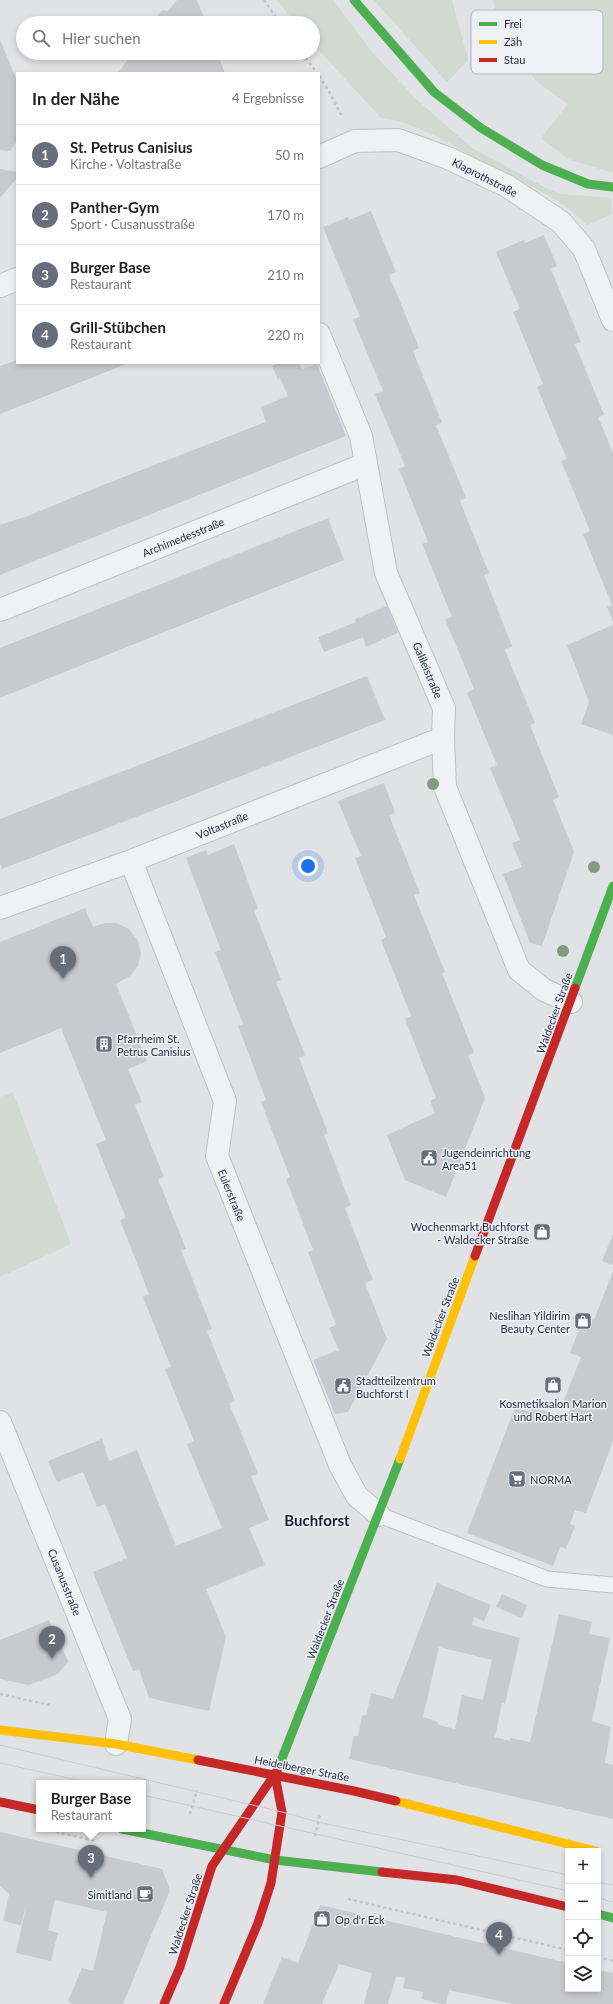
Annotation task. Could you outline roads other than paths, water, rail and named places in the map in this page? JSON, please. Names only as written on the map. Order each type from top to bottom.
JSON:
[{"type":"main road","points":[[354,0],[434,92],[481,128],[542,165],[588,184],[613,188]]},
{"type":"main road","name":"Waldecker Straße","points":[[164,2004],[180,1966],[212,1866],[275,1775],[286,1754],[378,1515],[571,1002],[613,886]]},
{"type":"main road","name":"Heidelberger Straße","points":[[0,1730],[116,1744],[366,1793],[584,1848]]},
{"type":"main road","points":[[224,2004],[258,1923],[271,1883],[282,1812],[275,1775]]},
{"type":"main road","points":[[0,1802],[36,1809]]},
{"type":"main road","points":[[136,1832],[221,1851],[275,1860],[457,1880],[565,1906]]},
{"type":"main road","points":[[601,1915],[613,1918]]},
{"type":"street","name":"Klaprothstraße","points":[[320,157],[355,141],[398,140],[448,158],[507,186],[561,222],[584,249],[613,320]]},
{"type":"street","points":[[0,286],[16,279]]},
{"type":"street","name":"Galileistraße","points":[[320,336],[361,436],[386,573],[444,708],[443,738],[445,787],[519,970],[544,990],[571,1002]]},
{"type":"street","name":"Archimedesstraße","points":[[0,610],[366,464]]},
{"type":"street","name":"Voltastraße","points":[[0,908],[131,861],[443,738]]},
{"type":"street","name":"Eulerstraße","points":[[131,861],[225,1101],[217,1156],[340,1465],[357,1496],[378,1515]]},
{"type":"street","name":"Cusanusstraße","points":[[0,1422],[120,1719],[116,1744]]},
{"type":"lane","points":[[378,1515],[547,1579],[613,1586]]},
{"type":"tram line","points":[[0,1745],[282,1812],[318,1822],[565,1874]]},
{"type":"tram line","points":[[0,1763],[77,1780]]},
{"type":"tram line","points":[[146,1796],[565,1890]]},
{"type":"tram line","points":[[601,1883],[613,1885]]},
{"type":"tram line","points":[[601,1899],[613,1902]]},
{"type":"place","name":"St. Petrus Canisius","points":[[63,979]]},
{"type":"place","name":"Pfarrheim St. Petrus Canisius","points":[[104,1044]]},
{"type":"place","name":"Jugendeinrichtung Area51","points":[[429,1158]]},
{"type":"place","name":"Wochenmarkt Buchforst - Waldecker Straße","points":[[542,1232]]},
{"type":"place","name":"Neslihan Yildirim Beauty Center","points":[[583,1321]]},
{"type":"place","name":"Kosmetiksalon Marion und Robert Hart","points":[[553,1385]]},
{"type":"place","name":"Stadtteilzentrum Buchforst I","points":[[343,1386]]},
{"type":"place","name":"NORMA","points":[[517,1479]]},
{"type":"place","name":"Panther-Gym","points":[[52,1659]]},
{"type":"place","name":"Burger Base","points":[[91,1878]]},
{"type":"place","name":"Simitland","points":[[145,1894]]},
{"type":"place","name":"Op d'r Eck","points":[[322,1919]]},
{"type":"place","name":"Grill-Stübchen","points":[[499,1955]]},
{"type":"district","name":"Buchforst","points":[[317,1520]]}]
